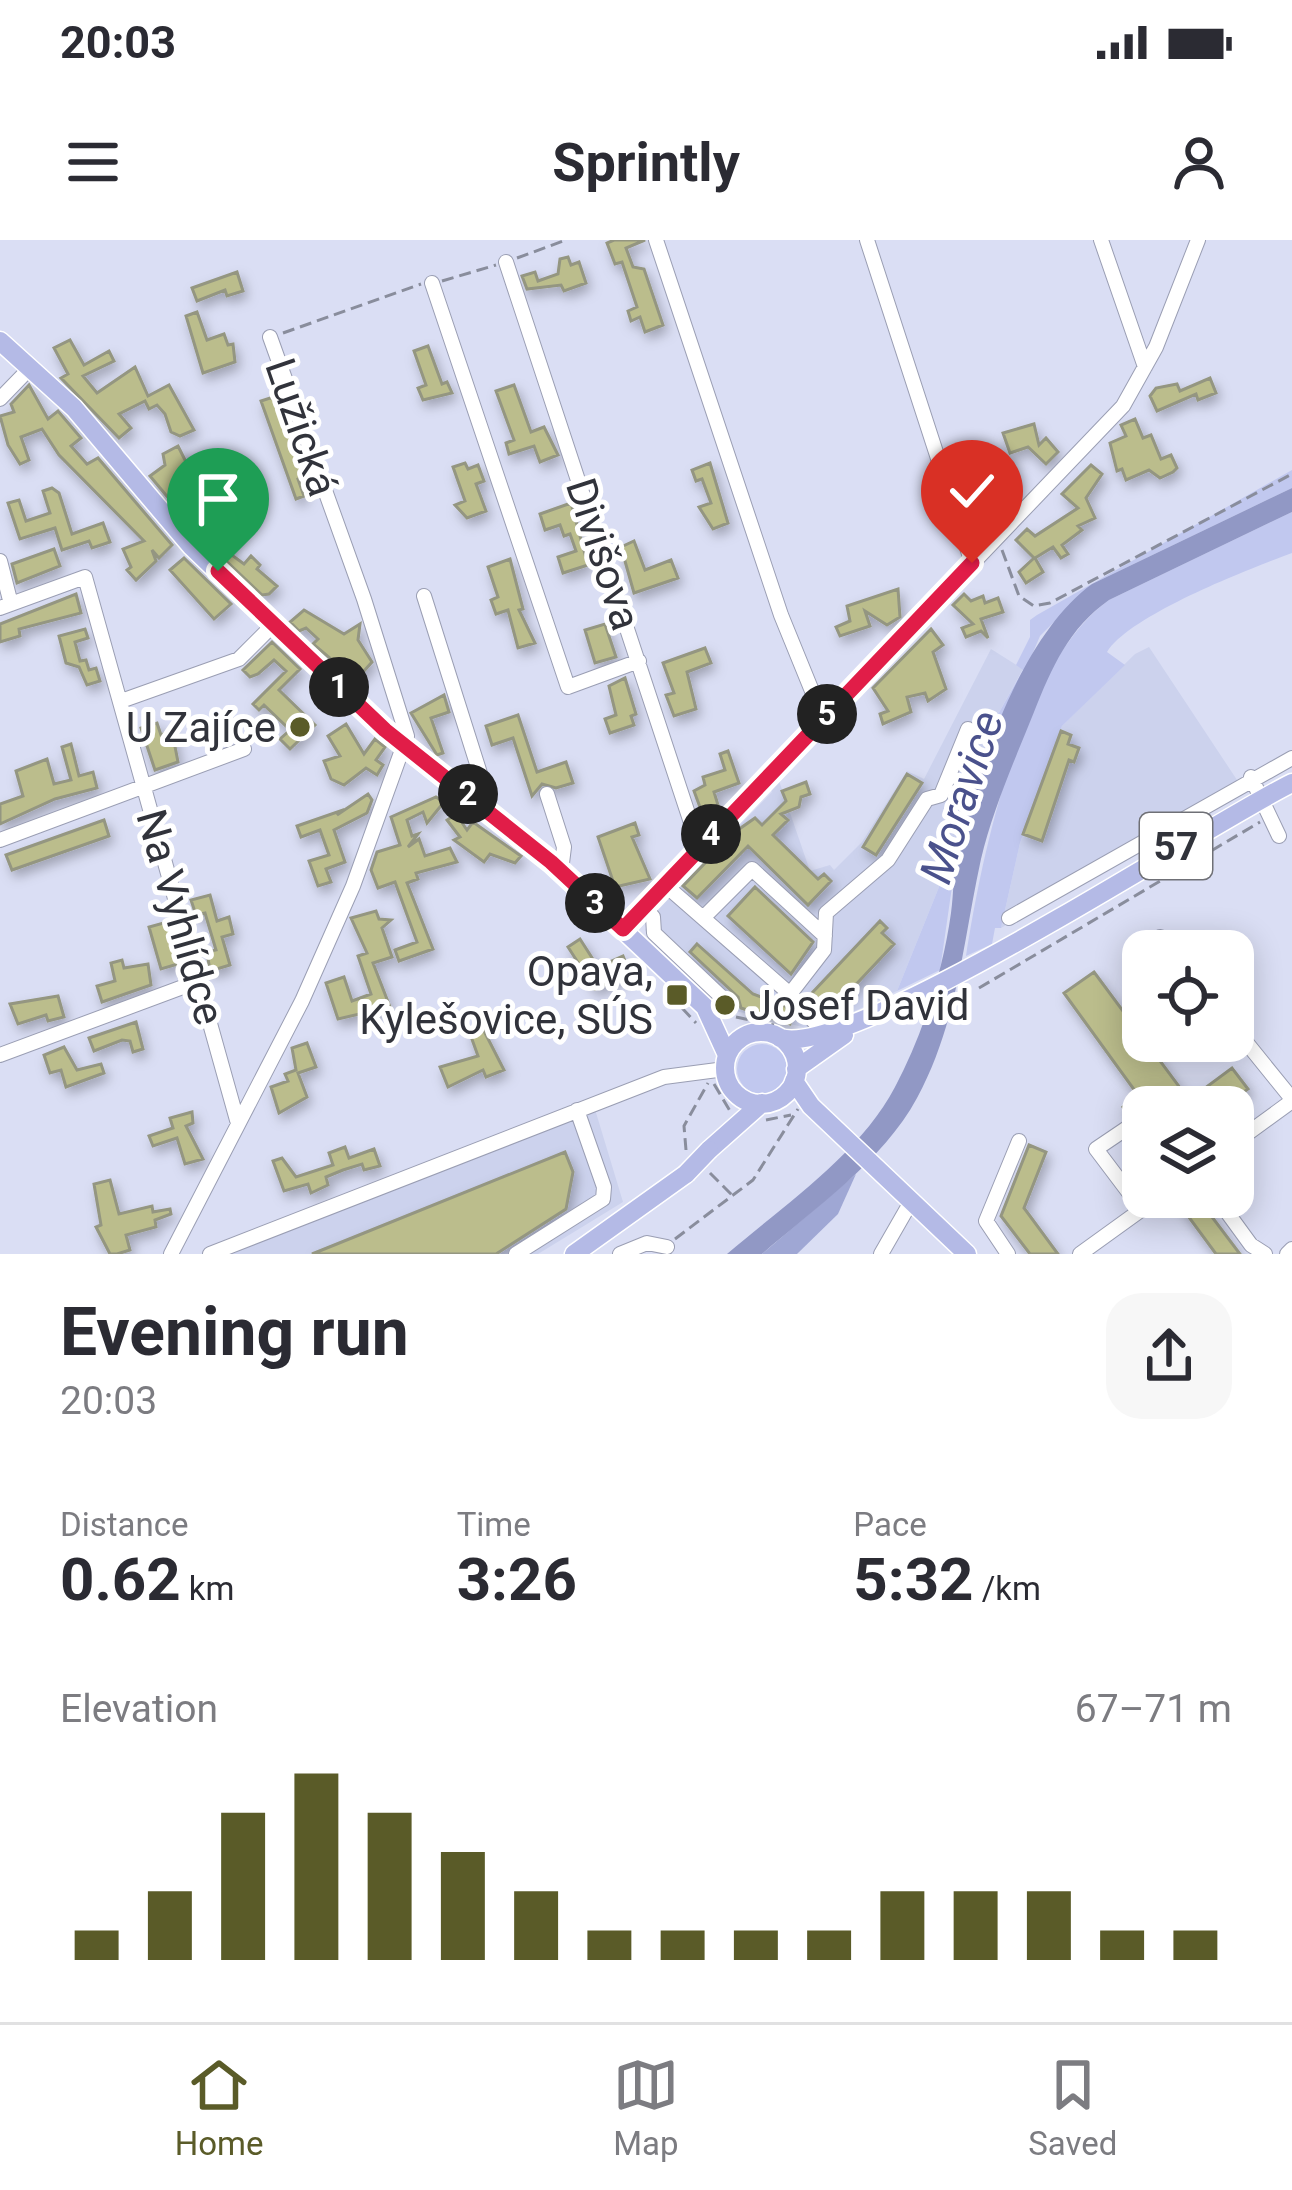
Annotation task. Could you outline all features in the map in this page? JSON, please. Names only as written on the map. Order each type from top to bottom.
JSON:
[{"type":"main road","points":[[0,341],[74,408],[191,546],[403,746],[561,871],[704,1007],[754,1033]]},
{"type":"main road","name":"57","points":[[754,1033],[804,1040],[889,1007],[1267,806],[1292,783]]},
{"type":"main road","points":[[704,1007],[737,1115]]},
{"type":"main road","name":"57","points":[[574,1254],[697,1161],[737,1115],[783,1088],[889,1007]]},
{"type":"main road","points":[[722,1071],[740,1039],[754,1033]]},
{"type":"main road","points":[[780,1038],[793,1052],[783,1088]]},
{"type":"main road","points":[[722,1071],[745,1100],[783,1088]]},
{"type":"main road","points":[[783,1088],[802,1110],[908,1197],[967,1254]]},
{"type":"street","points":[[656,240],[781,615],[823,718]]},
{"type":"street","points":[[867,240],[972,563]]},
{"type":"street","points":[[1101,240],[1144,367]]},
{"type":"street","points":[[623,929],[1124,406],[1198,240]]},
{"type":"street","name":"Divišova","points":[[506,262],[699,847]]},
{"type":"street","points":[[432,283],[568,687],[639,661]]},
{"type":"street","name":"Lužická","points":[[271,338],[388,669],[405,728],[403,746]]},
{"type":"street","points":[[0,399],[31,367]]},
{"type":"street","points":[[0,561],[6,606]]},
{"type":"street","name":"Na Vyhlídce","points":[[6,606],[85,577],[237,1120]]},
{"type":"street","points":[[424,596],[484,786],[482,806]]},
{"type":"street","points":[[121,701],[239,659],[273,625]]},
{"type":"street","points":[[790,994],[822,954],[826,913],[888,860],[927,799],[941,795],[968,729]]},
{"type":"street","points":[[171,1254],[302,1000],[353,886],[403,746]]},
{"type":"street","points":[[0,839],[244,748]]},
{"type":"street","points":[[1009,918],[1251,777],[1292,758]]},
{"type":"street","points":[[1251,777],[1279,836]]},
{"type":"street","points":[[547,794],[564,847],[561,871]]},
{"type":"street","points":[[704,917],[752,869],[825,935]]},
{"type":"street","points":[[664,884],[790,994],[816,1024]]},
{"type":"street","points":[[644,907],[653,916],[654,933],[730,1005]]},
{"type":"street","points":[[0,1054],[199,981]]},
{"type":"street","points":[[1254,1053],[1292,1100],[1254,1128]]},
{"type":"street","points":[[210,1254],[673,1074],[722,1071]]},
{"type":"street","points":[[516,1254],[603,1199],[604,1187],[577,1110]]},
{"type":"street","points":[[1122,1131],[1096,1149],[1122,1183]]},
{"type":"street","points":[[1008,1254],[986,1221],[1019,1141]]},
{"type":"street","points":[[881,1254],[908,1197]]},
{"type":"street","points":[[1080,1254],[1131,1218]]},
{"type":"street","points":[[1232,1218],[1265,1254]]},
{"type":"street","points":[[620,1254],[653,1242],[667,1247]]},
{"type":"path","name":"Lužická","points":[[271,338],[412,284],[506,262],[566,240]]},
{"type":"path","points":[[997,537],[1019,596],[1034,606],[1050,603],[1292,474]]},
{"type":"path","points":[[979,988],[1267,806]]},
{"type":"path","points":[[660,985],[701,1029]]},
{"type":"path","points":[[722,1071],[713,1083],[737,1115],[754,1123],[802,1110]]},
{"type":"path","points":[[722,1071],[682,1131],[697,1161],[734,1197]]},
{"type":"path","points":[[667,1247],[734,1197],[802,1110]]},
{"type":"shaded area","points":[[1292,470],[1292,488],[1092,584],[1040,636],[984,768],[957,852],[940,970],[897,991],[939,887],[992,725],[1023,670],[1016,665],[1030,637],[1030,620],[1037,615]]},
{"type":"shaded area","points":[[1292,488],[1292,512],[1109,600],[1072,636],[1048,679],[992,822],[951,1011],[917,1098],[867,1163],[762,1254],[727,1254],[841,1156],[895,1087],[937,980],[951,913],[956,857],[978,779],[1006,704],[1044,636],[1092,584]]},
{"type":"shaded area","points":[[1292,512],[1292,553],[1164,609],[1107,652],[1125,665],[1062,726],[1020,843],[1001,928],[995,928],[992,944],[966,956],[995,814],[1011,763],[1052,667],[1079,629],[1109,600]]},
{"type":"shaded area","points":[[1149,647],[1243,789],[1001,928],[1020,843],[1062,726],[1135,654]]},
{"type":"shaded area","points":[[991,649],[1023,669],[992,725],[939,887],[897,991],[815,1030],[727,1009],[645,930],[659,909],[772,792],[768,785],[777,775],[810,871],[830,865],[834,870],[862,842],[907,771],[924,779]]},
{"type":"shaded area","points":[[762,1044],[780,1051],[787,1069],[780,1087],[762,1094],[744,1087],[737,1069],[744,1051]]},
{"type":"shaded area","points":[[594,1106],[623,1202],[538,1254],[221,1254]]},
{"type":"shaded area","points":[[856,1174],[838,1214],[797,1254],[762,1254]]},
{"type":"building","points":[[645,240],[626,248],[633,267],[644,269],[663,325],[645,332],[640,317],[631,321],[628,311],[637,307],[622,262],[615,264],[607,243]]},
{"type":"building","points":[[568,257],[571,265],[579,262],[586,283],[564,291],[561,285],[527,289],[522,276],[535,272],[538,281],[558,274],[560,259]]},
{"type":"building","points":[[237,272],[243,291],[227,296],[225,290],[197,301],[192,288]]},
{"type":"building","points":[[197,312],[207,340],[224,334],[228,345],[233,344],[235,362],[203,373],[186,316]]},
{"type":"building","points":[[70,340],[84,365],[109,351],[114,361],[83,376],[97,393],[135,367],[148,396],[169,385],[194,430],[180,436],[171,432],[165,414],[157,405],[149,409],[145,401],[119,414],[131,428],[119,438],[61,378],[68,374],[54,348]]},
{"type":"building","points":[[428,346],[442,384],[447,382],[452,393],[423,400],[418,388],[426,385],[414,351]]},
{"type":"building","points":[[1210,378],[1216,393],[1198,400],[1196,394],[1157,411],[1150,396],[1156,388],[1177,384],[1180,391]]},
{"type":"building","points":[[29,385],[48,419],[58,411],[81,438],[71,446],[87,464],[98,458],[172,545],[159,558],[152,550],[156,561],[136,580],[127,570],[131,567],[123,549],[144,541],[59,455],[42,429],[21,437],[29,460],[20,464],[8,445],[0,416],[14,412],[11,404]]},
{"type":"building","points":[[514,385],[531,432],[544,427],[558,455],[540,462],[534,446],[509,454],[506,443],[514,440],[496,391]]},
{"type":"building","points":[[278,400],[305,476],[298,479],[304,496],[296,499],[261,401]]},
{"type":"building","points":[[1135,419],[1143,438],[1151,435],[1161,459],[1171,455],[1177,468],[1173,472],[1160,478],[1149,470],[1126,480],[1122,469],[1117,471],[1110,443],[1126,436],[1121,425]]},
{"type":"building","points":[[1034,424],[1039,445],[1046,438],[1058,452],[1046,464],[1028,447],[1010,453],[1003,433]]},
{"type":"building","points":[[178,446],[193,476],[170,490],[192,517],[213,506],[222,514],[238,534],[225,543],[229,553],[244,564],[251,556],[260,565],[257,569],[277,586],[269,594],[262,595],[201,537],[150,476],[165,465],[163,454]]},
{"type":"building","points":[[465,463],[468,469],[478,465],[484,481],[476,484],[486,511],[467,518],[455,505],[465,501],[453,467]]},
{"type":"building","points":[[710,463],[728,523],[713,529],[699,507],[711,503],[702,479],[696,481],[692,470]]},
{"type":"building","points":[[1091,465],[1102,474],[1086,498],[1095,518],[1078,526],[1082,530],[1062,545],[1068,554],[1061,558],[1053,547],[1035,558],[1043,572],[1026,583],[1019,572],[1034,558],[1016,540],[1027,529],[1035,536],[1078,508],[1062,494]]},
{"type":"building","points":[[980,471],[990,484],[1001,480],[1008,501],[1006,508],[984,515],[988,527],[974,531],[969,517],[974,511],[957,479]]},
{"type":"building","points":[[52,488],[59,493],[72,534],[103,523],[110,542],[92,548],[89,541],[62,550],[55,528],[20,539],[8,503],[19,500],[26,521],[50,513],[43,491]]},
{"type":"building","points":[[571,503],[588,565],[563,573],[558,557],[576,551],[570,534],[564,536],[560,525],[545,530],[540,514]]},
{"type":"building","points":[[634,541],[645,570],[671,560],[678,578],[634,593],[621,547]]},
{"type":"building","points":[[54,549],[60,566],[17,583],[12,564]]},
{"type":"building","points":[[184,558],[231,604],[214,619],[170,570]]},
{"type":"building","points":[[510,559],[523,609],[519,610],[535,643],[518,648],[508,610],[496,614],[491,600],[498,597],[488,567]]},
{"type":"building","points":[[898,589],[900,617],[887,625],[865,611],[870,626],[840,636],[836,627],[850,621],[847,606]]},
{"type":"building","points":[[76,594],[81,613],[19,629],[20,636],[0,642],[0,624]]},
{"type":"building","points":[[964,594],[971,601],[983,596],[985,603],[998,598],[1003,612],[981,619],[988,638],[981,631],[966,637],[962,628],[973,624],[953,605]]},
{"type":"building","points":[[304,610],[344,634],[360,624],[358,640],[372,662],[356,680],[313,644],[318,639],[306,628],[299,631],[290,622]]},
{"type":"building","points":[[605,624],[616,657],[595,663],[585,630]]},
{"type":"building","points":[[85,629],[88,638],[75,642],[80,661],[86,660],[89,670],[96,668],[100,681],[87,685],[79,667],[66,663],[59,636]]},
{"type":"building","points":[[931,629],[943,645],[933,652],[946,689],[928,701],[925,693],[907,697],[911,712],[883,724],[880,714],[888,711],[873,688]]},
{"type":"building","points":[[272,642],[300,669],[279,690],[315,725],[290,749],[280,739],[290,730],[264,705],[259,710],[253,704],[286,671],[274,660],[250,677],[243,670]]},
{"type":"building","points":[[705,648],[711,663],[687,672],[696,709],[674,716],[666,695],[674,693],[663,663]]},
{"type":"building","points":[[625,678],[636,714],[631,716],[634,725],[610,733],[605,719],[616,715],[609,686]]},
{"type":"building","points":[[444,695],[449,712],[431,718],[443,753],[437,755],[411,713]]},
{"type":"building","points":[[518,715],[537,772],[566,762],[573,783],[556,788],[542,784],[532,796],[513,738],[492,745],[486,726]]},
{"type":"building","points":[[157,723],[161,735],[172,731],[178,762],[155,770],[141,728]]},
{"type":"building","points":[[346,724],[364,754],[375,739],[385,747],[376,760],[383,765],[377,775],[366,768],[344,785],[331,779],[324,761],[340,756],[328,736]]},
{"type":"building","points":[[1061,731],[1071,735],[1068,744],[1079,748],[1074,762],[1069,760],[1042,841],[1023,834]]},
{"type":"building","points":[[71,744],[79,776],[93,772],[97,788],[55,799],[0,824],[0,804],[23,796],[16,771],[47,759],[54,784],[71,780],[62,747]]},
{"type":"building","points":[[728,751],[739,783],[714,792],[718,805],[701,810],[694,791],[705,785],[703,777],[725,770],[720,754]]},
{"type":"building","points":[[907,774],[922,783],[876,855],[863,847]]},
{"type":"building","points":[[806,782],[810,794],[801,797],[799,807],[781,814],[788,820],[773,835],[818,879],[824,874],[831,881],[808,905],[748,846],[697,898],[683,886],[735,832],[755,818],[762,825],[786,801],[782,791]]},
{"type":"building","points":[[368,794],[372,800],[367,813],[334,830],[345,862],[326,869],[331,882],[318,886],[309,861],[329,855],[320,830],[301,837],[297,826],[340,811],[337,815]]},
{"type":"building","points":[[436,797],[444,802],[427,823],[423,812],[407,820],[412,836],[418,834],[408,847],[419,839],[425,856],[450,848],[457,862],[416,873],[418,879],[407,883],[433,949],[399,961],[395,950],[417,942],[395,882],[378,888],[371,870],[377,852],[400,845],[391,817]]},
{"type":"building","points":[[456,814],[467,830],[473,822],[521,856],[515,863],[490,854],[484,862],[454,840],[460,837],[447,820]]},
{"type":"building","points":[[104,820],[109,836],[12,870],[6,855]]},
{"type":"building","points":[[635,823],[639,835],[632,837],[650,879],[615,887],[598,837]]},
{"type":"building","points":[[755,887],[813,942],[791,974],[728,916]]},
{"type":"building","points":[[210,895],[217,921],[229,917],[233,934],[222,937],[230,965],[210,971],[207,952],[216,950],[205,913],[196,915],[191,900]]},
{"type":"building","points":[[376,911],[379,919],[391,920],[382,928],[392,957],[373,963],[390,1007],[338,1019],[326,983],[344,977],[352,1001],[371,994],[358,956],[367,953],[351,918]]},
{"type":"building","points":[[880,921],[887,928],[882,933],[894,944],[831,1011],[812,993]]},
{"type":"building","points":[[167,922],[178,964],[161,969],[149,927]]},
{"type":"building","points":[[580,939],[598,967],[623,956],[630,973],[595,989],[568,947]]},
{"type":"building","points":[[697,944],[753,994],[785,1006],[792,1014],[790,1024],[741,1008],[738,997],[690,952]]},
{"type":"building","points":[[122,960],[124,968],[148,964],[151,985],[102,1002],[97,986],[115,981],[111,963]]},
{"type":"building","points":[[1094,972],[1122,1010],[1122,1062],[1161,1062],[1179,1086],[1131,1086],[1064,993]]},
{"type":"building","points":[[58,996],[64,1017],[48,1021],[46,1015],[18,1024],[10,1004]]},
{"type":"building","points":[[136,1022],[143,1049],[133,1052],[130,1041],[122,1040],[94,1051],[89,1038]]},
{"type":"building","points":[[482,1027],[504,1070],[486,1077],[483,1070],[448,1087],[440,1067],[478,1056],[469,1031]]},
{"type":"building","points":[[307,1043],[316,1067],[298,1073],[307,1097],[279,1113],[271,1087],[288,1081],[285,1074],[296,1070],[292,1048]]},
{"type":"building","points":[[64,1047],[77,1070],[101,1064],[104,1073],[66,1087],[61,1070],[50,1073],[44,1055]]},
{"type":"building","points":[[1232,1068],[1246,1086],[1208,1086]]},
{"type":"building","points":[[192,1112],[193,1123],[186,1126],[203,1159],[185,1164],[177,1138],[153,1146],[149,1136],[173,1128],[170,1118]]},
{"type":"building","points":[[1029,1145],[1046,1152],[1024,1208],[1058,1254],[1030,1254],[1001,1216]]},
{"type":"building","points":[[345,1147],[349,1158],[374,1149],[380,1166],[364,1170],[362,1164],[343,1170],[326,1177],[328,1185],[311,1193],[308,1184],[284,1191],[273,1161],[282,1158],[296,1177],[333,1165],[329,1153]]},
{"type":"building","points":[[565,1152],[573,1172],[566,1209],[496,1254],[312,1254]]},
{"type":"building","points":[[110,1180],[119,1214],[152,1206],[153,1212],[170,1209],[171,1214],[155,1220],[156,1227],[126,1235],[130,1250],[117,1254],[110,1254],[96,1227],[101,1225],[94,1184]]},
{"type":"building","points":[[1189,1218],[1213,1218],[1240,1254],[1216,1254]]},
{"type":"place","name":"U Zajíce","points":[[300,727]]},
{"type":"place","name":"Opava, Kylešovice, SÚS","points":[[677,995]]},
{"type":"place","name":"Josef David","points":[[725,1005]]},
{"type":"route","points":[[218,571],[403,746],[551,862],[623,929],[972,563]]},
{"type":"water label","name":"Moravice","points":[[961,797]]}]
